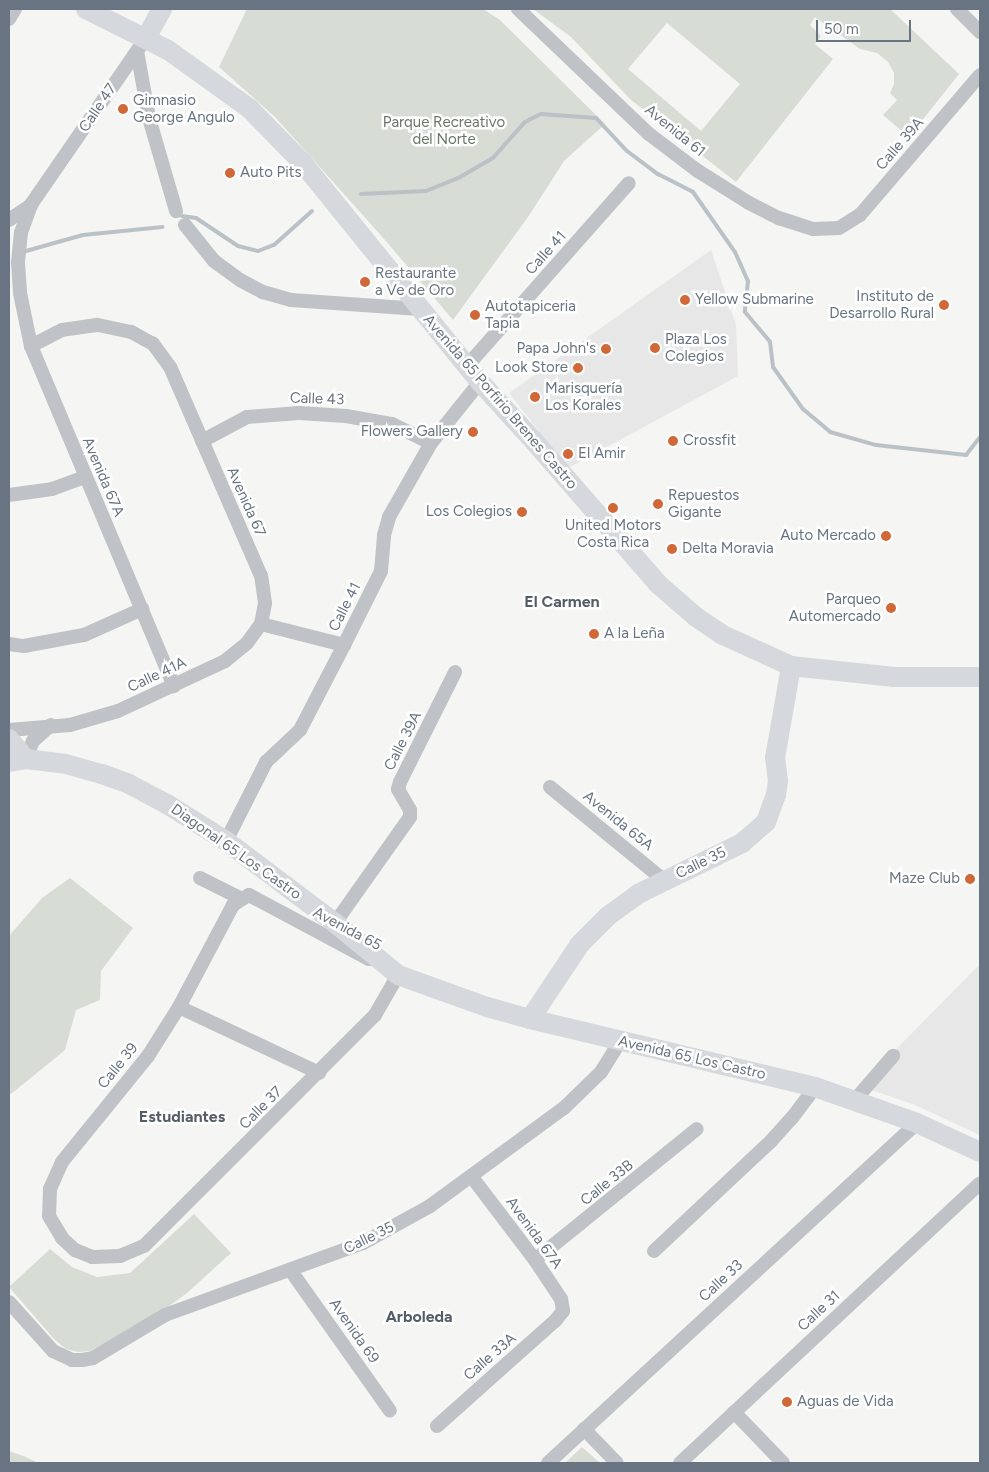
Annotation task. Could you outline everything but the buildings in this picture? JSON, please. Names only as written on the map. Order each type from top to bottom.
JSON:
[{"type":"main road","name":"Avenida 65 Porfirio Brenes Castro","points":[[86,9],[141,44],[168,50],[250,109],[301,161],[480,382],[666,592],[696,617],[723,635],[791,666],[894,677],[980,677]]},
{"type":"main road","name":"Calle 47","points":[[141,44],[162,9]]},
{"type":"main road","name":"Calle 35","points":[[530,1019],[580,944],[608,916],[638,894],[742,843],[766,822],[776,795],[778,781],[775,758],[791,666]]},
{"type":"main road","points":[[9,739],[17,761]]},
{"type":"main road","name":"Diagonal 65 Los Castro","points":[[17,761],[66,764],[102,774],[128,784],[167,804],[226,841],[335,923],[398,976]]},
{"type":"main road","name":"Avenida 65 Los Castro","points":[[398,976],[487,1007],[530,1019],[815,1087],[917,1123],[980,1152]]},
{"type":"street","points":[[9,18],[15,9]]},
{"type":"street","name":"Avenida 61","points":[[518,9],[649,134],[698,171],[749,203],[779,218],[813,228],[839,228]]},
{"type":"street","points":[[957,9],[980,32]]},
{"type":"street","points":[[141,44],[149,118],[176,211]]},
{"type":"street","name":"Calle 47","points":[[20,293],[18,263],[21,233],[31,205],[141,44]]},
{"type":"street","name":"Calle 39A","points":[[839,228],[860,215],[980,75]]},
{"type":"street","name":"Calle 41","points":[[467,366],[629,183]]},
{"type":"street","name":"Calle 47","points":[[9,220],[31,205]]},
{"type":"street","points":[[184,225],[214,261],[240,280],[263,292],[291,300],[420,309]]},
{"type":"street","name":"Avenida 67A","points":[[9,280],[20,293],[31,346],[174,686]]},
{"type":"street","name":"Avenida 67","points":[[31,346],[62,330],[97,325],[131,332],[153,344],[170,367],[261,576],[265,603],[261,624]]},
{"type":"street","name":"Calle 41","points":[[226,841],[266,762],[300,730],[344,645],[381,571],[384,535],[389,517],[432,443],[480,382]]},
{"type":"street","name":"Calle 43","points":[[202,441],[247,417],[299,412],[346,416],[392,424],[432,443]]},
{"type":"street","points":[[9,495],[52,489],[85,478]]},
{"type":"street","points":[[9,644],[24,646],[84,635],[142,609]]},
{"type":"street","points":[[261,624],[344,645]]},
{"type":"street","name":"Calle 41A","points":[[9,730],[51,725],[70,725],[118,711],[225,661],[247,643],[261,624]]},
{"type":"street","name":"Calle 39A","points":[[335,923],[410,816],[410,810],[398,789],[400,782],[456,672]]},
{"type":"street","points":[[17,761],[33,741],[51,725]]},
{"type":"street","name":"Avenida 65A","points":[[550,787],[665,881]]},
{"type":"street","name":"Avenida 65","points":[[200,878],[242,899],[249,895],[398,976]]},
{"type":"street","name":"Calle 39","points":[[75,1250],[62,1238],[49,1216],[50,1189],[62,1162],[148,1056],[179,1007],[233,906],[242,899]]},
{"type":"street","name":"Calle 37","points":[[75,1250],[92,1257],[120,1256],[144,1246],[375,1015],[398,976]]},
{"type":"street","points":[[179,1007],[319,1073]]},
{"type":"street","name":"Calle 35","points":[[9,1302],[53,1350],[72,1360],[93,1358],[165,1315],[291,1271],[363,1243],[430,1206],[564,1108],[601,1072],[620,1041]]},
{"type":"street","points":[[854,1101],[893,1056]]},
{"type":"street","points":[[654,1251],[771,1142],[815,1087]]},
{"type":"street","name":"Calle 33","points":[[548,1463],[917,1123]]},
{"type":"street","name":"Calle 33B","points":[[535,1260],[697,1129]]},
{"type":"street","name":"Avenida 67A","points":[[472,1177],[535,1260],[561,1299],[563,1311]]},
{"type":"street","name":"Calle 31","points":[[680,1463],[980,1183]]},
{"type":"street","name":"Avenida 69","points":[[291,1271],[390,1411]]},
{"type":"street","name":"Calle 33A","points":[[436,1426],[555,1321],[563,1311]]},
{"type":"street","points":[[734,1412],[783,1463]]},
{"type":"street","points":[[584,1429],[617,1463]]},
{"type":"shaded area","name":"Plaza Los Colegios","points":[[711,250],[736,325],[738,376],[568,468],[509,393]]},
{"type":"shaded area","points":[[980,964],[980,1135],[915,1105],[860,1086]]},
{"type":"green space","name":"Parque Recreativo del Norte","points":[[247,9],[483,9],[500,20],[605,124],[564,161],[528,217],[453,320],[385,240],[275,117],[219,67]]},
{"type":"green space","points":[[533,9],[890,9],[959,74],[909,137],[883,115],[897,100],[890,93],[894,84],[894,73],[888,62],[877,53],[860,49],[815,17],[810,25],[821,36],[815,44],[833,59],[736,182],[631,100],[571,37]],"holes":[[[667,23],[740,84],[701,131],[628,69]]]},
{"type":"green space","points":[[70,878],[133,928],[101,971],[100,1000],[76,1010],[65,1050],[11,1094],[9,1093],[9,936],[42,898]]},
{"type":"green space","points":[[194,1214],[231,1253],[187,1293],[147,1322],[90,1351],[78,1352],[66,1349],[54,1339],[9,1287],[50,1249],[72,1267],[97,1277],[130,1273]]},
{"type":"green space","points":[[582,1447],[600,1463],[565,1463]]},
{"type":"green space","points":[[9,1451],[26,1457],[38,1463],[9,1463]]},
{"type":"waterway","points":[[361,194],[426,191],[460,177],[493,158],[525,122],[541,114],[596,118],[627,151],[658,174],[693,192],[735,252],[748,281],[745,312],[770,342],[773,367],[803,409],[830,432],[876,445],[966,455],[980,437]]},
{"type":"waterway","points":[[182,216],[196,218],[238,246],[258,251],[274,245],[312,211]]},
{"type":"waterway","points":[[26,251],[83,235],[163,227]]},
{"type":"place","name":"Gimnasio George Angulo","points":[[123,109]]},
{"type":"place","name":"Auto Pits","points":[[230,173]]},
{"type":"place","name":"Restaurante a Ve de Oro","points":[[365,282]]},
{"type":"place","name":"Yellow Submarine","points":[[685,300]]},
{"type":"place","name":"Instituto de Desarrollo Rural","points":[[944,305]]},
{"type":"place","name":"Autotapiceria Tapia","points":[[475,315]]},
{"type":"place","name":"Plaza Los Colegios","points":[[655,348]]},
{"type":"place","name":"Papa John's","points":[[606,349]]},
{"type":"place","name":"Look Store","points":[[578,368]]},
{"type":"place","name":"Marisquería Los Korales","points":[[535,397]]},
{"type":"place","name":"Flowers Gallery","points":[[473,432]]},
{"type":"place","name":"Crossfit","points":[[673,441]]},
{"type":"place","name":"El Amir","points":[[568,454]]},
{"type":"place","name":"Repuestos Gigante","points":[[658,504]]},
{"type":"place","name":"United Motors Costa Rica","points":[[613,508]]},
{"type":"place","name":"Los Colegios","points":[[522,512]]},
{"type":"place","name":"Auto Mercado","points":[[886,536]]},
{"type":"place","name":"Delta Moravia","points":[[672,549]]},
{"type":"place","name":"Parqueo Automercado","points":[[891,608]]},
{"type":"place","name":"A la Leña","points":[[594,634]]},
{"type":"place","name":"Maze Club","points":[[970,879]]},
{"type":"place","name":"Aguas de Vida","points":[[787,1402]]},
{"type":"district","name":"El Carmen","points":[[562,602]]},
{"type":"district","name":"Estudiantes","points":[[182,1117]]},
{"type":"district","name":"Arboleda","points":[[419,1317]]}]
